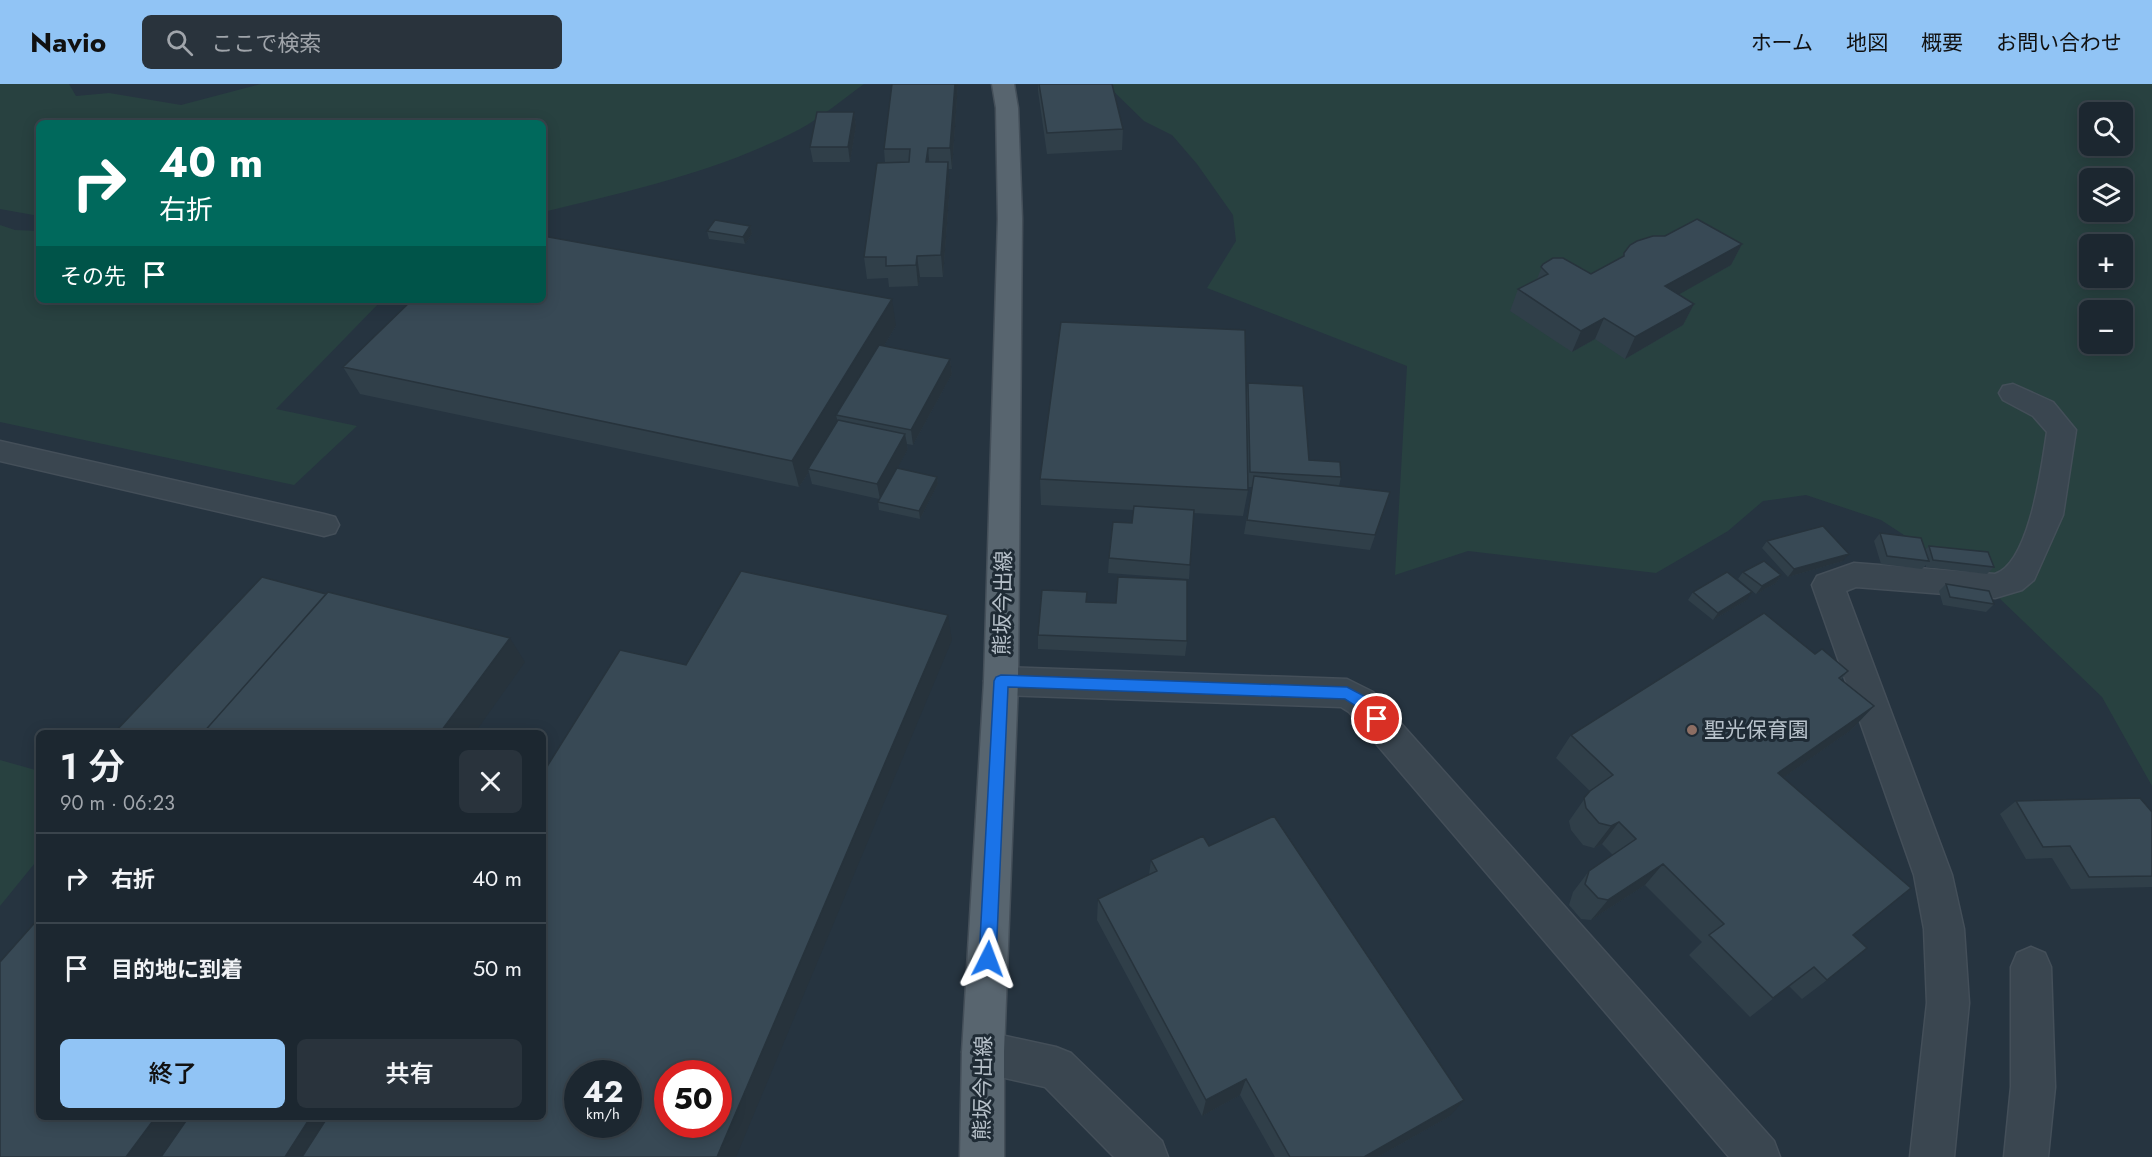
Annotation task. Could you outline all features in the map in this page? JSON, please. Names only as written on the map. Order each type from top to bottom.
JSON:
[{"type":"main road","name":"熊坂今出線","points":[[982,1157],[983,1052],[1001,681],[1010,219],[1007,108],[1003,84]]},
{"type":"street","points":[[1932,1157],[1948,1003],[1944,929],[1933,875],[1828,585],[1854,575],[1995,586],[2011,581],[2023,571],[2048,515],[2062,430],[2043,409],[2013,393]]},
{"type":"street","points":[[0,451],[324,525]]},
{"type":"street","points":[[1001,681],[1347,693],[1361,702],[1758,1157]]},
{"type":"street","points":[[2026,1157],[2033,1087],[2031,967]]},
{"type":"street","points":[[983,1052],[1056,1068],[1146,1157]]},
{"type":"green space","points":[[0,84],[69,84],[76,96],[109,93],[181,105],[261,84],[864,84],[800,129],[738,157],[674,178],[546,211],[546,120],[36,120],[36,215],[0,209]]},
{"type":"green space","points":[[1106,84],[2152,84],[2152,786],[2102,697],[1996,595],[1881,520],[1806,495],[1763,501],[1728,531],[1656,573],[1468,551],[1395,575],[1407,366],[1207,288],[1236,241],[1233,215],[1197,164],[1172,135],[1144,121]]},
{"type":"green space","points":[[0,225],[15,230],[36,231],[36,303],[379,303],[276,409],[357,426],[294,485],[0,422]]},
{"type":"green space","points":[[0,760],[36,770],[36,862],[0,906]]},
{"type":"building","points":[[892,84],[955,84],[950,148],[928,148],[926,162],[948,162],[941,255],[917,256],[916,265],[886,266],[886,257],[864,257],[877,163],[909,162],[910,149],[884,149]]},
{"type":"building","points":[[1039,84],[1112,84],[1123,129],[1047,133]]},
{"type":"building","points":[[817,112],[854,112],[848,147],[810,147]]},
{"type":"building","points":[[1697,219],[1742,244],[1665,286],[1694,304],[1635,337],[1604,318],[1581,331],[1518,289],[1548,274],[1541,267],[1553,258],[1563,258],[1591,274],[1624,256],[1630,245],[1637,241],[1653,236],[1665,236]]},
{"type":"building","points":[[715,220],[750,226],[743,237],[707,231]]},
{"type":"building","points":[[546,237],[892,299],[792,461],[343,367],[409,303],[546,303]]},
{"type":"building","points":[[1061,322],[1245,330],[1248,490],[1040,479]]},
{"type":"building","points":[[879,345],[950,359],[911,430],[836,415]]},
{"type":"building","points":[[1248,383],[1303,386],[1309,460],[1340,462],[1341,477],[1250,472]]},
{"type":"building","points":[[838,420],[905,434],[877,484],[808,469]]},
{"type":"building","points":[[897,468],[937,477],[919,511],[878,502]]},
{"type":"building","points":[[1254,476],[1390,492],[1375,535],[1247,520]]},
{"type":"building","points":[[1134,506],[1194,510],[1190,565],[1109,558],[1113,522],[1132,523]]},
{"type":"building","points":[[1823,526],[1849,554],[1794,569],[1767,541]]},
{"type":"building","points":[[1880,533],[1921,538],[1929,561],[1887,556]]},
{"type":"building","points":[[1929,546],[1988,552],[1994,567],[1933,560]]},
{"type":"building","points":[[1764,561],[1781,575],[1762,586],[1743,572]]},
{"type":"building","points":[[741,571],[948,615],[732,1122],[732,1060],[654,1060],[654,1138],[725,1138],[717,1157],[302,1157],[326,1120],[546,1120],[546,768],[620,650],[686,665]]},
{"type":"building","points":[[1727,572],[1752,592],[1718,613],[1693,592]]},
{"type":"building","points":[[262,577],[326,594],[206,730],[117,730]]},
{"type":"building","points":[[1118,577],[1187,580],[1187,641],[1038,635],[1042,590],[1087,592],[1086,602],[1116,603]]},
{"type":"building","points":[[1946,584],[1989,591],[1994,604],[1950,597]]},
{"type":"building","points":[[328,592],[510,638],[442,730],[206,730]]},
{"type":"building","points":[[1764,613],[1815,654],[1822,649],[1848,671],[1839,678],[1874,706],[1778,773],[1911,888],[1853,935],[1867,948],[1827,980],[1814,967],[1773,998],[1709,935],[1724,924],[1663,864],[1608,900],[1598,898],[1585,884],[1589,871],[1636,839],[1619,822],[1611,826],[1599,823],[1586,808],[1584,798],[1613,775],[1571,735]]},
{"type":"building","points":[[2140,798],[2152,812],[2152,876],[2089,877],[2070,846],[2043,847],[2016,801]]},
{"type":"building","points":[[1274,816],[1464,1100],[1364,1157],[1290,1157],[1246,1079],[1206,1100],[1098,899],[1157,871],[1151,860],[1203,836],[1209,846]]},
{"type":"building","points":[[36,921],[36,1120],[154,1120],[126,1157],[0,1157],[0,962]]},
{"type":"building","points":[[187,1120],[309,1120],[285,1157],[161,1157]]},
{"type":"place","name":"聖光保育園","points":[[1692,730]]},
{"type":"route","points":[[988,959],[1001,681],[1347,693],[1361,702],[1377,719]]}]
